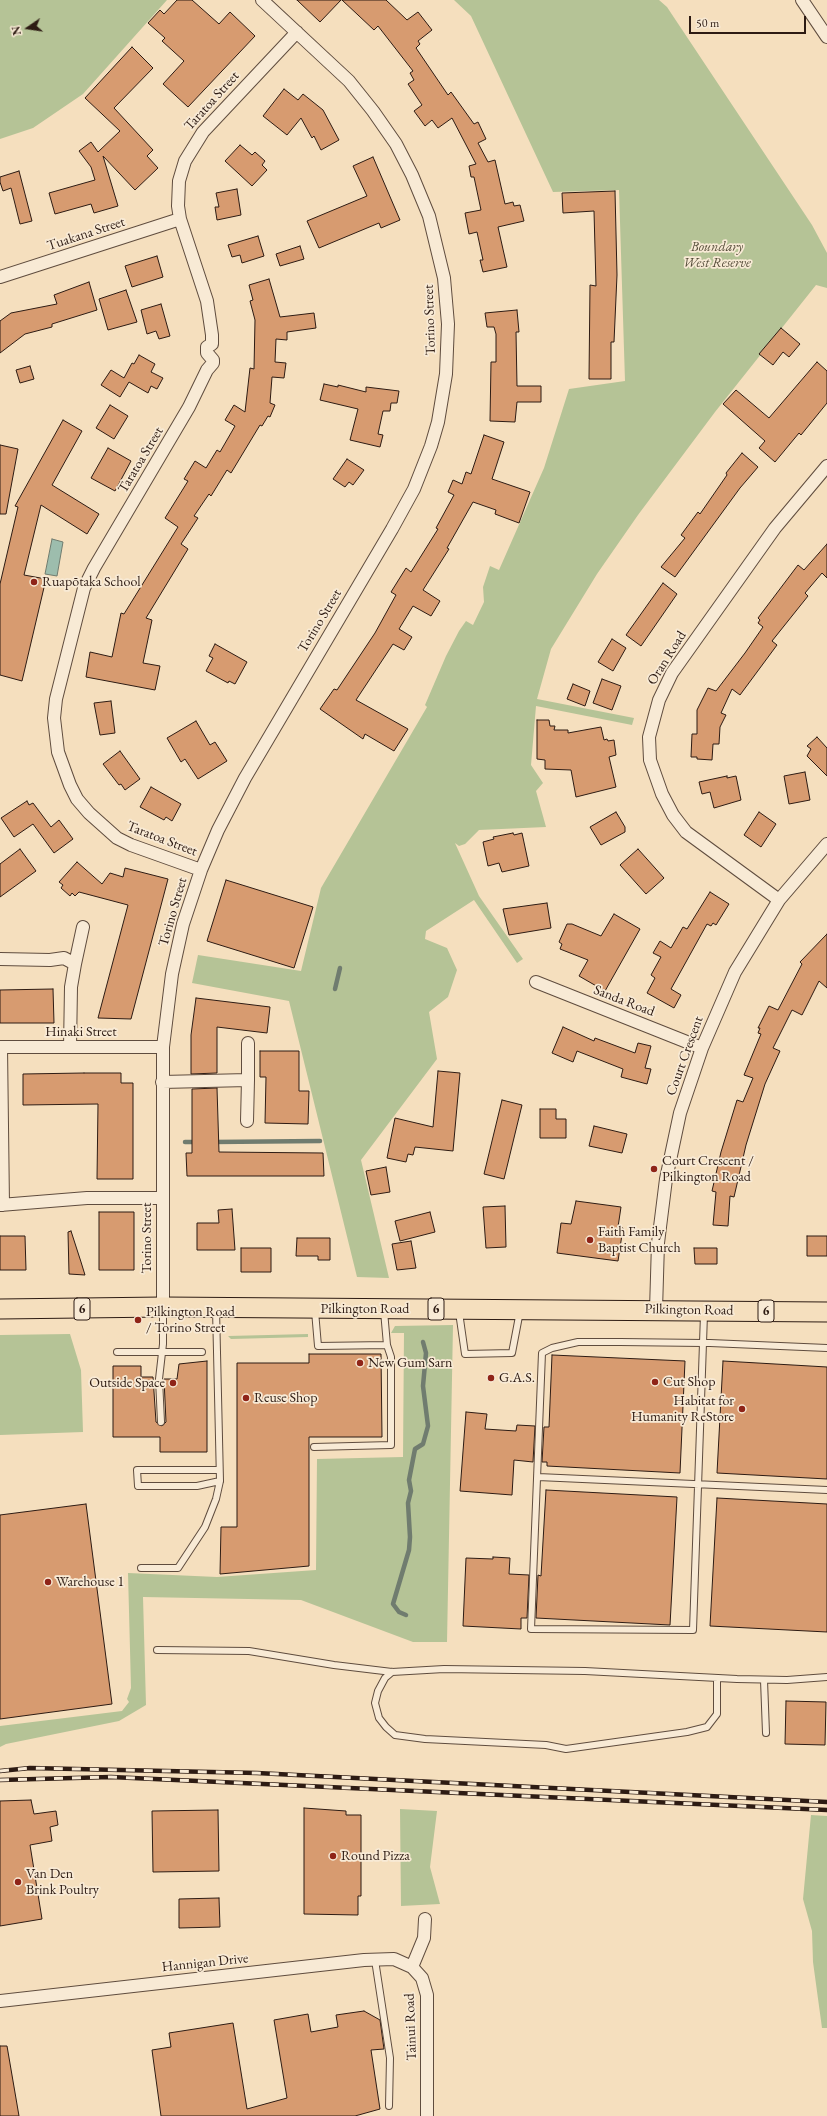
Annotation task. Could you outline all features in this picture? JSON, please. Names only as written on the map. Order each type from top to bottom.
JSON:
[{"type":"main road","name":"Pilkington Road","points":[[0,1309],[163,1307],[216,1309],[827,1312]]},
{"type":"street","name":"Torino Street","points":[[163,1307],[163,1047],[172,974],[183,924],[201,870],[218,830],[245,778],[392,529],[414,489],[431,446],[445,381],[448,324],[446,291],[437,244],[423,199],[412,175],[396,144],[364,99],[349,81],[262,0]]},
{"type":"street","points":[[802,0],[827,36]]},
{"type":"street","name":"Taratoa Street","points":[[201,870],[138,848],[124,841],[102,826],[89,813],[77,799],[63,768],[58,752],[54,718],[60,679],[84,588],[94,568],[192,402],[207,370],[213,363],[213,360],[207,353],[208,348],[212,344],[212,335],[207,301],[180,219],[178,194],[179,180],[185,161],[195,142],[297,32]]},
{"type":"street","name":"Tuakana Street","points":[[0,277],[180,219]]},
{"type":"street","name":"Oran Road","points":[[779,900],[686,832],[673,815],[659,787],[650,760],[650,737],[659,700],[672,673],[775,528],[827,466]]},
{"type":"street","name":"Court Crescent","points":[[656,1310],[658,1235],[666,1180],[680,1113],[702,1048],[735,972],[779,900],[827,844]]},
{"type":"street","points":[[70,1047],[70,987],[83,927]]},
{"type":"street","points":[[0,959],[50,960],[64,958],[75,964]]},
{"type":"street","name":"Sanda Road","points":[[536,982],[702,1048]]},
{"type":"street","points":[[247,1121],[248,1043]]},
{"type":"street","points":[[1,1047],[2,1205],[87,1198],[162,1198]]},
{"type":"street","name":"Hinaki Street","points":[[1,1047],[163,1047]]},
{"type":"street","points":[[162,1082],[248,1080]]},
{"type":"street","points":[[412,1967],[424,1938],[425,1919]]},
{"type":"street","name":"Hannigan Drive","points":[[0,2001],[375,1960],[394,1959],[412,1967]]},
{"type":"street","name":"Tainui Road","points":[[412,1967],[422,1978],[426,1995],[428,2116]]},
{"type":"lane","points":[[161,1422],[159,1379],[162,1352],[163,1307]]},
{"type":"lane","points":[[141,1568],[178,1568],[205,1527],[216,1500],[220,1481],[220,1470],[216,1309]]},
{"type":"lane","points":[[315,1309],[318,1346],[388,1345]]},
{"type":"lane","points":[[314,1447],[391,1445],[392,1357],[388,1345],[384,1309]]},
{"type":"lane","points":[[459,1309],[465,1354],[512,1353],[520,1310]]},
{"type":"lane","points":[[704,1311],[703,1343],[693,1630],[531,1629],[542,1353],[552,1348],[578,1342],[703,1343],[827,1348]]},
{"type":"lane","points":[[117,1352],[202,1352]]},
{"type":"lane","points":[[220,1470],[137,1470],[138,1486],[197,1486],[220,1481]]},
{"type":"lane","points":[[538,1476],[827,1490]]},
{"type":"lane","points":[[156,1650],[249,1651],[334,1665],[392,1672],[444,1669],[584,1671],[764,1680],[827,1677]]},
{"type":"lane","points":[[392,1672],[385,1678],[378,1691],[375,1703],[380,1718],[386,1727],[395,1735],[425,1739],[546,1744],[566,1749],[707,1728],[717,1714],[717,1678]]},
{"type":"lane","points":[[764,1680],[766,1733]]},
{"type":"lane","points":[[375,1960],[390,2058],[388,2106]]},
{"type":"green space","points":[[0,0],[167,0],[83,94],[33,128],[0,139]]},
{"type":"green space","name":"Boundary West Reserve","points":[[454,0],[659,0],[667,7],[812,225],[827,253],[827,288],[816,285],[715,412],[638,515],[597,574],[551,649],[537,699],[634,718],[632,725],[536,706],[531,765],[543,783],[536,791],[546,827],[479,830],[465,844],[459,846],[455,843],[479,896],[523,959],[517,963],[474,900],[426,931],[425,939],[447,948],[457,970],[448,997],[429,1012],[437,1059],[361,1160],[389,1278],[357,1277],[289,1001],[192,983],[198,955],[301,971],[321,888],[427,707],[425,705],[446,656],[459,631],[466,621],[473,625],[484,602],[483,587],[490,566],[499,570],[544,468],[569,389],[625,381],[619,190],[553,192],[471,16]]},
{"type":"green space","points":[[453,1325],[447,1642],[413,1642],[301,1600],[143,1597],[146,1705],[119,1721],[6,1744],[0,1747],[0,1726],[122,1711],[129,1702],[127,1699],[131,1688],[128,1573],[217,1577],[316,1570],[317,1459],[403,1457],[404,1333],[391,1333],[395,1326]]},
{"type":"green space","points":[[70,1334],[81,1370],[83,1432],[0,1435],[0,1335]]},
{"type":"green space","points":[[308,1334],[308,1337],[231,1339],[228,1336]]},
{"type":"green space","points":[[400,1809],[437,1811],[430,1867],[440,1904],[401,1906]]},
{"type":"green space","points":[[811,1815],[827,1816],[827,2028],[822,2028],[813,1962],[812,1931],[803,1899]]},
{"type":"shaded area","points":[[52,539],[63,542],[57,576],[45,574]]},
{"type":"building","points":[[177,0],[192,0],[219,24],[230,12],[255,36],[188,107],[163,84],[184,61],[162,41],[165,38],[148,23],[160,10],[164,14]]},
{"type":"building","points":[[297,0],[341,0],[320,22]]},
{"type":"building","points":[[342,0],[386,0],[407,20],[418,12],[432,30],[418,41],[420,44],[416,48],[448,95],[451,92],[474,124],[478,122],[486,139],[478,143],[488,162],[495,160],[505,204],[513,202],[514,206],[520,205],[524,221],[498,227],[507,267],[483,272],[480,260],[483,260],[477,232],[469,234],[465,213],[481,210],[474,177],[471,177],[469,166],[476,164],[452,118],[438,128],[432,120],[425,126],[414,111],[422,105],[408,84],[414,80],[410,73],[413,71],[378,26],[374,30]]},
{"type":"building","points":[[132,47],[153,68],[114,108],[153,150],[147,156],[158,168],[135,190],[103,156],[118,206],[94,213],[91,204],[55,214],[49,193],[95,180],[91,167],[79,151],[91,142],[98,152],[120,131],[85,98]]},
{"type":"building","points":[[284,89],[298,100],[303,94],[323,110],[339,140],[321,150],[314,136],[312,138],[301,118],[287,135],[263,116]]},
{"type":"building","points":[[240,145],[252,155],[255,152],[265,161],[262,165],[267,170],[252,186],[225,161]]},
{"type":"building","points":[[373,157],[400,220],[381,228],[379,223],[319,248],[307,221],[367,196],[353,166]]},
{"type":"building","points":[[19,171],[32,221],[20,224],[11,188],[3,191],[0,182],[0,177]]},
{"type":"building","points":[[237,189],[241,215],[217,220],[215,207],[219,207],[216,193]]},
{"type":"building","points":[[615,191],[617,275],[614,342],[611,342],[611,379],[589,379],[590,285],[596,286],[594,211],[563,213],[562,193]]},
{"type":"building","points":[[258,236],[264,256],[242,263],[240,255],[232,257],[228,245]]},
{"type":"building","points":[[300,246],[304,259],[280,266],[276,254]]},
{"type":"building","points":[[157,256],[163,277],[132,287],[125,266]]},
{"type":"building","points":[[269,279],[280,317],[314,313],[316,328],[287,332],[287,340],[276,339],[275,362],[286,363],[284,378],[272,377],[270,403],[275,405],[270,417],[268,416],[262,426],[260,425],[231,473],[227,470],[211,496],[209,494],[194,516],[198,518],[181,544],[188,549],[146,618],[152,620],[143,663],[160,666],[155,690],[86,677],[90,652],[112,657],[121,613],[124,614],[178,527],[165,518],[188,481],[184,479],[195,461],[206,468],[217,450],[220,452],[235,426],[225,420],[234,405],[245,412],[250,368],[254,369],[255,320],[250,301],[253,300],[249,285]]},
{"type":"building","points":[[89,282],[97,310],[52,324],[52,327],[25,334],[0,353],[0,321],[11,313],[57,304],[54,295]]},
{"type":"building","points":[[126,290],[137,322],[108,330],[99,299]]},
{"type":"building","points":[[161,304],[170,336],[159,339],[156,331],[147,334],[141,310]]},
{"type":"building","points":[[517,310],[519,332],[516,332],[517,386],[541,386],[541,402],[517,402],[515,422],[490,421],[491,362],[496,362],[496,334],[494,327],[487,327],[485,313]]},
{"type":"building","points":[[781,328],[800,344],[789,357],[783,352],[773,365],[759,354]]},
{"type":"building","points":[[139,355],[155,364],[151,372],[163,378],[157,389],[151,386],[148,393],[129,382],[120,397],[101,385],[111,370],[124,378],[132,363],[134,364]]},
{"type":"building","points":[[817,362],[827,371],[827,403],[801,435],[799,433],[775,462],[759,448],[765,441],[723,404],[736,390],[769,418]]},
{"type":"building","points":[[30,366],[34,379],[20,383],[16,370]]},
{"type":"building","points":[[324,384],[338,387],[338,385],[366,392],[366,387],[399,391],[397,403],[391,403],[390,411],[383,411],[378,434],[383,435],[380,447],[350,440],[358,409],[320,400]]},
{"type":"building","points":[[110,405],[128,416],[114,439],[96,428]]},
{"type":"building","points":[[63,420],[82,431],[52,485],[99,514],[87,534],[41,505],[24,575],[46,579],[22,681],[0,675],[0,584],[18,507],[15,506]]},
{"type":"building","points":[[484,435],[504,442],[492,479],[530,492],[519,523],[495,514],[496,510],[473,502],[447,548],[449,549],[423,590],[440,601],[431,616],[413,606],[399,629],[412,637],[404,650],[393,644],[356,700],[408,729],[394,751],[365,734],[363,739],[320,709],[334,689],[337,690],[375,633],[396,595],[391,592],[406,568],[411,572],[438,529],[436,528],[454,495],[448,492],[453,480],[462,484],[466,472],[471,474]]},
{"type":"building","points":[[0,445],[18,449],[6,514],[0,514]]},
{"type":"building","points":[[108,448],[131,461],[115,491],[91,478]]},
{"type":"building","points":[[742,453],[758,467],[740,488],[675,577],[661,567],[685,538],[681,535],[698,512],[700,514],[727,475],[726,473]]},
{"type":"building","points":[[347,459],[364,470],[353,485],[349,482],[345,487],[333,479]]},
{"type":"building","points":[[827,544],[827,578],[822,573],[805,593],[808,596],[772,641],[777,645],[740,695],[732,689],[721,713],[726,715],[720,727],[719,744],[713,744],[712,760],[691,757],[692,734],[697,734],[697,710],[708,688],[716,691],[745,653],[763,627],[758,623],[760,620],[758,618],[798,565],[804,570]]},
{"type":"building","points":[[663,583],[677,594],[641,646],[626,635]]},
{"type":"building","points":[[612,639],[626,648],[613,671],[598,662]]},
{"type":"building","points":[[215,644],[247,662],[235,684],[229,681],[228,683],[206,671],[213,658],[209,656]]},
{"type":"building","points":[[602,679],[621,686],[612,710],[593,703]]},
{"type":"building","points":[[573,684],[590,691],[585,706],[567,699]]},
{"type":"building","points":[[111,701],[115,733],[100,735],[94,703]]},
{"type":"building","points":[[537,720],[549,720],[550,726],[555,726],[554,730],[568,730],[568,733],[601,727],[604,740],[614,740],[616,755],[609,757],[616,787],[576,797],[571,770],[545,769],[545,760],[537,759]]},
{"type":"building","points":[[196,721],[210,745],[215,742],[227,761],[198,779],[185,759],[181,762],[167,738]]},
{"type":"building","points":[[817,737],[827,748],[827,776],[807,756],[811,749],[807,746]]},
{"type":"building","points":[[120,751],[140,779],[125,790],[121,784],[119,785],[103,764]]},
{"type":"building","points":[[805,772],[810,800],[789,804],[784,776]]},
{"type":"building","points":[[727,776],[727,778],[736,776],[741,800],[714,808],[710,792],[702,794],[699,782]]},
{"type":"building","points":[[151,787],[181,804],[172,821],[166,817],[164,820],[140,807]]},
{"type":"building","points":[[27,801],[29,805],[33,803],[51,827],[59,820],[73,839],[54,853],[33,824],[14,837],[1,818]]},
{"type":"building","points":[[616,812],[625,827],[625,832],[601,845],[590,827]]},
{"type":"building","points":[[759,812],[776,824],[761,847],[744,835]]},
{"type":"building","points":[[513,833],[514,835],[522,833],[529,866],[502,872],[499,863],[488,866],[483,842],[494,839],[493,837]]},
{"type":"building","points":[[20,849],[36,871],[0,897],[0,864]]},
{"type":"building","points":[[638,849],[664,878],[646,894],[620,865]]},
{"type":"building","points":[[77,862],[102,884],[110,873],[123,877],[125,868],[168,879],[131,1019],[98,1018],[128,905],[79,892],[75,896],[72,893],[70,896],[61,888],[63,885],[59,882]]},
{"type":"building","points":[[226,880],[313,907],[294,968],[207,941]]},
{"type":"building","points":[[710,892],[729,904],[716,925],[713,923],[711,926],[707,924],[671,989],[681,995],[674,1008],[647,993],[655,978],[651,975],[661,957],[653,953],[660,941],[671,948],[683,927],[687,929]]},
{"type":"building","points":[[547,903],[551,928],[509,935],[503,909]]},
{"type":"building","points":[[614,914],[640,929],[605,991],[579,976],[588,960],[560,949],[562,944],[559,942],[567,924],[572,924],[601,936]]},
{"type":"building","points":[[827,934],[827,988],[819,981],[802,1015],[792,1010],[773,1048],[780,1051],[765,1084],[746,1145],[734,1197],[730,1196],[728,1226],[713,1225],[716,1192],[712,1191],[721,1152],[737,1100],[743,1102],[753,1078],[744,1075],[761,1034],[758,1033],[760,1028],[758,1028],[769,1006],[778,1010],[802,964],[800,962]]},
{"type":"building","points":[[53,989],[54,1023],[0,1023],[0,990]]},
{"type":"building","points":[[196,998],[270,1007],[267,1033],[217,1027],[217,1073],[191,1074],[191,1035]]},
{"type":"building","points":[[563,1027],[594,1041],[595,1038],[635,1053],[638,1043],[651,1046],[645,1068],[651,1069],[647,1084],[621,1077],[623,1069],[577,1051],[573,1062],[552,1053]]},
{"type":"building","points":[[260,1051],[299,1051],[299,1091],[309,1091],[308,1124],[265,1123],[266,1077],[260,1077]]},
{"type":"building","points":[[438,1071],[460,1073],[453,1151],[415,1147],[413,1155],[408,1154],[406,1162],[387,1158],[395,1118],[433,1127]]},
{"type":"building","points":[[121,1073],[121,1083],[133,1083],[133,1179],[97,1179],[98,1104],[23,1105],[23,1074]]},
{"type":"building","points":[[217,1088],[219,1152],[323,1153],[324,1176],[187,1176],[186,1153],[192,1153],[192,1089]]},
{"type":"building","points":[[502,1100],[522,1105],[504,1179],[484,1174]]},
{"type":"building","points":[[540,1109],[556,1109],[556,1119],[566,1119],[566,1138],[540,1138]]},
{"type":"building","points":[[594,1126],[627,1134],[622,1153],[589,1146]]},
{"type":"building","points":[[386,1167],[390,1192],[371,1195],[366,1171]]},
{"type":"building","name":"Faith Family Baptist Church","points":[[576,1201],[621,1207],[618,1227],[623,1228],[618,1261],[557,1253],[561,1223],[571,1224]]},
{"type":"building","points":[[505,1206],[506,1247],[486,1248],[483,1207]]},
{"type":"building","points":[[232,1209],[235,1250],[197,1250],[197,1223],[219,1223],[218,1210]]},
{"type":"building","points":[[99,1212],[134,1212],[134,1270],[99,1270]]},
{"type":"building","points":[[430,1212],[435,1232],[400,1241],[395,1221]]},
{"type":"building","points":[[71,1231],[85,1275],[69,1274],[68,1232]]},
{"type":"building","points":[[0,1236],[25,1236],[26,1270],[0,1270]]},
{"type":"building","points":[[807,1236],[827,1236],[827,1256],[807,1256]]},
{"type":"building","points":[[297,1238],[330,1238],[330,1260],[318,1260],[318,1256],[296,1256]]},
{"type":"building","points":[[411,1241],[416,1268],[397,1270],[392,1244]]},
{"type":"building","points":[[241,1248],[271,1248],[271,1272],[241,1272]]},
{"type":"building","points":[[694,1248],[717,1248],[717,1264],[695,1264]]},
{"type":"building","points":[[309,1354],[381,1354],[382,1437],[309,1437],[309,1566],[220,1574],[221,1527],[237,1527],[237,1363],[309,1363]]},
{"type":"building","points":[[552,1355],[685,1361],[680,1473],[547,1466],[547,1462],[542,1462],[544,1427],[549,1427]]},
{"type":"building","points":[[207,1361],[207,1452],[160,1452],[160,1437],[113,1437],[113,1366],[141,1366],[141,1377],[153,1377],[156,1422],[162,1426],[166,1422],[164,1379],[177,1379],[179,1364]]},
{"type":"building","points":[[723,1361],[827,1367],[827,1479],[717,1473]]},
{"type":"building","points":[[466,1412],[487,1414],[485,1429],[516,1431],[517,1425],[535,1426],[533,1462],[514,1460],[512,1495],[460,1491]]},
{"type":"building","points":[[546,1490],[677,1497],[670,1625],[536,1618],[538,1575],[541,1576]]},
{"type":"building","points":[[717,1498],[827,1504],[827,1632],[710,1626]]},
{"type":"building","name":"Warehouse 1","points":[[86,1504],[112,1704],[0,1719],[0,1515]]},
{"type":"building","points":[[493,1557],[510,1558],[509,1574],[529,1575],[527,1618],[521,1618],[521,1629],[463,1626],[466,1558],[493,1559]]},
{"type":"building","points":[[786,1701],[826,1702],[825,1745],[785,1744]]},
{"type":"building","name":"Van Den Brink Poultry","points":[[31,1800],[34,1814],[56,1811],[58,1825],[50,1827],[52,1841],[30,1845],[42,1919],[0,1926],[0,1801]]},
{"type":"building","name":"Round Pizza","points":[[304,1808],[346,1811],[346,1815],[361,1815],[361,1896],[358,1896],[358,1915],[304,1914]]},
{"type":"building","points":[[218,1810],[219,1871],[153,1872],[152,1811]]},
{"type":"building","points":[[219,1898],[220,1927],[179,1928],[179,1899]]},
{"type":"building","points":[[364,2011],[380,2020],[384,2049],[371,2050],[380,2109],[355,2116],[161,2116],[152,2050],[171,2047],[169,2033],[233,2023],[247,2109],[287,2098],[274,2020],[308,2014],[311,2032],[338,2027],[336,2015]]},
{"type":"building","points":[[0,2046],[7,2046],[19,2116],[0,2116]]},
{"type":"waterway","points":[[335,989],[340,968]]},
{"type":"waterway","points":[[213,1142],[320,1141]]},
{"type":"waterway","points":[[185,1142],[198,1142]]},
{"type":"waterway","points":[[406,1615],[399,1612],[393,1604],[409,1550],[410,1537],[408,1503],[411,1491],[409,1480],[415,1449],[423,1444],[428,1426],[423,1386],[426,1353],[423,1342]]},
{"type":"railway","points":[[0,1771],[30,1768],[257,1773],[827,1802]]},
{"type":"railway","points":[[0,1780],[111,1777],[827,1810]]},
{"type":"place","name":"Ruapōtaka School","points":[[34,582]]},
{"type":"place","name":"Court Crescent / Pilkington Road","points":[[654,1169]]},
{"type":"place","name":"Faith Family Baptist Church","points":[[590,1240]]},
{"type":"place","name":"Pilkington Road / Torino Street","points":[[138,1320]]},
{"type":"place","name":"New Gum Sarn","points":[[360,1363]]},
{"type":"place","name":"G.A.S.","points":[[491,1378]]},
{"type":"place","name":"Cut Shop","points":[[655,1382]]},
{"type":"place","name":"Outside Space","points":[[173,1383]]},
{"type":"place","name":"Reuse Shop","points":[[246,1398]]},
{"type":"place","name":"Habitat for Humanity ReStore","points":[[742,1409]]},
{"type":"place","name":"Warehouse 1","points":[[48,1582]]},
{"type":"place","name":"Round Pizza","points":[[333,1856]]},
{"type":"place","name":"Van Den Brink Poultry","points":[[18,1882]]}]
